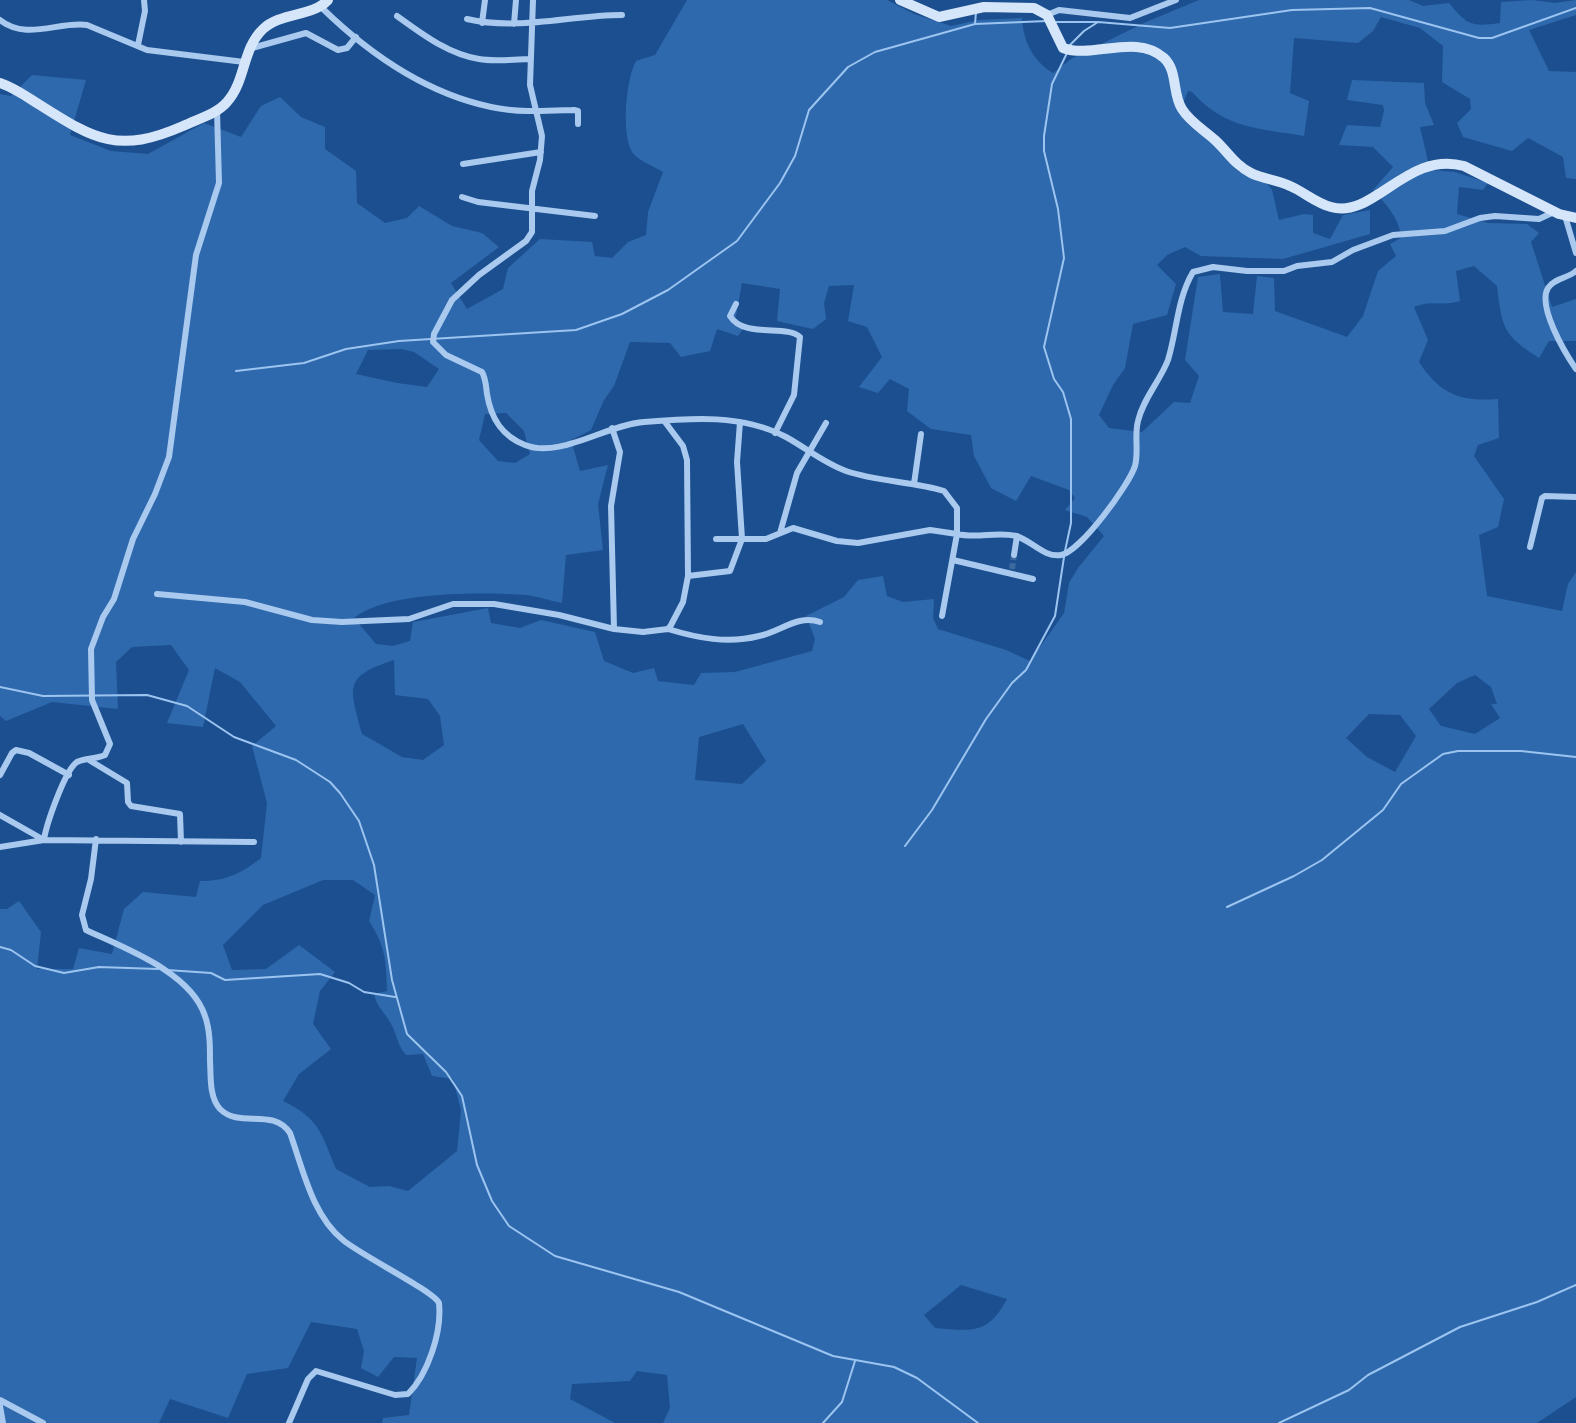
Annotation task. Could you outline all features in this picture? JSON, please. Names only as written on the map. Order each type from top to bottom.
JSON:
[{"type":"street","points":[[144,0],[145,11]]},
{"type":"street","points":[[138,45],[145,11],[150,0]]},
{"type":"street","points":[[482,23],[485,0]]},
{"type":"street","points":[[514,24],[516,0]]},
{"type":"street","points":[[533,0],[530,85],[542,136],[541,152],[532,186],[532,232],[526,241],[462,290],[447,309],[434,334],[434,342],[446,355],[483,372],[490,411],[497,426],[508,437],[528,447],[554,449],[612,428],[643,422],[725,418],[775,433],[843,470],[862,476],[944,491],[951,498],[959,514],[942,616]]},
{"type":"street","points":[[900,0],[939,17],[971,11],[988,4],[1028,7],[1047,15],[1063,48],[1076,52],[1116,46],[1153,52],[1165,58],[1172,70],[1180,106],[1238,165],[1253,175],[1290,185],[1331,207],[1355,207],[1420,167],[1449,162],[1464,165],[1565,215],[1576,253]]},
{"type":"street","points":[[1155,0],[1161,8]]},
{"type":"street","points":[[1047,15],[1059,10],[1130,18],[1161,8],[1176,0]]},
{"type":"street","points":[[0,83],[14,88],[77,129],[108,141],[135,140],[167,133],[218,110],[236,90],[249,49],[262,29],[296,13],[325,4],[356,37],[401,72],[490,107],[537,111],[578,111],[578,124]]},
{"type":"street","points":[[467,19],[482,23],[533,24],[570,17],[622,15]]},
{"type":"street","points":[[397,16],[434,42],[480,60],[531,59]]},
{"type":"street","points":[[0,20],[12,26],[29,29],[87,25],[147,50],[244,62]]},
{"type":"street","points":[[249,49],[306,33],[338,50],[347,48],[356,37]]},
{"type":"street","points":[[44,840],[58,795],[76,763],[105,755],[110,744],[92,700],[91,649],[103,617],[114,599],[133,539],[155,494],[169,458],[196,255],[219,183],[218,110]]},
{"type":"street","points":[[463,164],[541,152]]},
{"type":"street","points":[[462,197],[478,202],[595,216]]},
{"type":"street","points":[[716,539],[766,539],[797,528],[837,541],[858,543],[930,530],[980,538],[1008,534],[1017,536],[1051,555],[1060,556],[1074,550],[1130,479],[1137,458],[1138,420],[1167,362],[1177,317],[1193,272],[1213,267],[1256,272],[1284,271],[1297,266],[1332,262],[1353,250],[1393,236],[1445,231],[1480,218],[1495,216],[1539,219],[1565,215]]},
{"type":"street","points":[[1576,271],[1549,287],[1545,299],[1546,311],[1576,369]]},
{"type":"street","points":[[736,304],[730,316],[737,322],[765,332],[786,331],[800,337],[794,395],[775,433]]},
{"type":"street","points":[[665,422],[683,446],[687,460],[688,576],[683,602],[668,629]]},
{"type":"street","points":[[688,576],[730,571],[742,539],[737,462],[740,422]]},
{"type":"street","points":[[780,534],[791,490],[826,423]]},
{"type":"street","points":[[612,428],[620,452],[611,506],[614,629]]},
{"type":"street","points":[[914,484],[921,434]]},
{"type":"street","points":[[1530,547],[1542,498],[1545,496],[1576,497]]},
{"type":"street","points":[[1014,555],[1017,536]]},
{"type":"street","points":[[953,560],[1033,579]]},
{"type":"street","points":[[157,594],[245,602],[312,620],[342,622],[409,619],[453,604],[494,604],[559,615],[614,629],[643,632],[668,629],[706,639],[759,636],[805,620],[820,622]]},
{"type":"street","points":[[0,775],[16,750],[29,753],[69,775]]},
{"type":"street","points":[[89,760],[127,783],[129,804],[180,814],[181,842]]},
{"type":"street","points":[[0,815],[44,840]]},
{"type":"street","points":[[96,839],[91,879],[81,915],[82,924],[86,930],[157,965],[183,984],[197,998],[205,1015],[209,1033],[213,1095],[221,1109],[238,1118],[281,1122],[290,1133],[321,1215],[341,1239],[371,1261],[432,1293],[439,1304],[434,1341],[422,1376],[408,1394],[395,1395],[316,1371],[308,1379],[289,1423]]},
{"type":"street","points":[[0,847],[44,840],[254,842]]},
{"type":"street","points":[[0,1400],[43,1423]]},
{"type":"street","points":[[0,1406],[3,1423]]},
{"type":"shaded area","points":[[687,0],[887,0],[914,14],[951,26],[978,20],[1022,18],[1024,35],[1030,50],[1040,63],[1053,73],[1071,59],[1146,22],[1199,0],[1409,0],[1423,6],[1449,3],[1465,20],[1482,25],[1500,23],[1501,2],[1532,0],[1555,3],[1576,0],[1576,15],[1529,30],[1549,71],[1576,72],[1576,179],[1566,178],[1563,157],[1528,138],[1512,151],[1463,137],[1457,123],[1471,109],[1470,99],[1442,82],[1443,46],[1420,28],[1381,17],[1373,31],[1358,43],[1294,38],[1290,93],[1309,101],[1304,136],[1243,125],[1230,120],[1188,91],[1183,103],[1213,143],[1239,172],[1266,182],[1272,190],[1279,220],[1304,214],[1313,215],[1313,233],[1330,239],[1343,215],[1370,210],[1370,234],[1283,259],[1201,256],[1185,247],[1167,255],[1157,265],[1176,284],[1167,315],[1133,324],[1125,368],[1113,385],[1099,415],[1109,428],[1142,432],[1174,402],[1190,403],[1199,376],[1185,360],[1198,277],[1220,274],[1223,312],[1253,314],[1257,276],[1274,278],[1275,311],[1347,337],[1363,316],[1378,271],[1396,256],[1390,244],[1401,238],[1395,218],[1373,190],[1393,167],[1373,147],[1339,145],[1347,125],[1380,127],[1384,111],[1383,105],[1347,100],[1352,80],[1424,83],[1425,103],[1434,125],[1420,127],[1430,170],[1455,172],[1488,183],[1483,190],[1459,187],[1457,214],[1488,223],[1527,224],[1539,233],[1531,242],[1552,307],[1576,299],[1576,341],[1549,341],[1539,358],[1518,343],[1506,329],[1497,286],[1474,266],[1456,271],[1460,301],[1414,307],[1428,340],[1419,362],[1435,382],[1452,394],[1462,397],[1498,399],[1499,438],[1478,445],[1474,456],[1504,499],[1498,527],[1479,535],[1487,596],[1562,611],[1568,584],[1576,572],[1576,1397],[1537,1423],[663,1423],[670,1408],[667,1375],[637,1371],[630,1381],[572,1384],[570,1399],[615,1423],[382,1423],[383,1418],[409,1415],[417,1358],[394,1357],[378,1377],[361,1368],[364,1351],[357,1329],[311,1322],[288,1368],[247,1374],[228,1418],[170,1399],[159,1423],[0,1423],[0,909],[7,909],[19,901],[41,932],[37,969],[73,969],[79,948],[112,954],[124,909],[143,892],[196,897],[200,881],[225,878],[247,868],[261,858],[267,803],[252,746],[276,726],[240,682],[215,668],[203,727],[167,723],[189,670],[171,645],[132,647],[116,662],[118,709],[52,702],[6,721],[0,716],[0,94],[11,96],[32,75],[86,80],[70,135],[111,151],[148,154],[204,123],[241,137],[261,106],[280,97],[301,117],[325,127],[325,149],[356,171],[357,203],[385,223],[407,218],[419,206],[452,226],[482,233],[499,247],[451,283],[467,309],[503,289],[508,268],[540,239],[592,242],[595,256],[612,258],[628,242],[646,235],[648,212],[663,172],[642,161],[632,152],[627,132],[626,106],[627,93],[636,61],[655,55]],"holes":[[[742,283],[780,289],[777,321],[813,329],[826,319],[824,303],[829,286],[854,285],[848,321],[867,327],[882,357],[859,387],[878,393],[890,379],[909,389],[907,411],[931,429],[971,435],[974,456],[991,488],[1016,501],[1031,476],[1069,490],[1075,498],[1065,510],[1087,517],[1104,536],[1069,583],[1064,613],[1030,661],[1006,650],[938,629],[933,618],[934,599],[903,602],[887,596],[883,576],[858,580],[844,597],[806,616],[815,639],[812,651],[735,672],[701,673],[694,685],[658,681],[654,668],[633,673],[604,661],[595,632],[541,620],[520,628],[491,623],[488,608],[413,622],[410,641],[393,646],[376,644],[354,618],[369,609],[389,603],[436,595],[526,595],[562,603],[566,555],[603,550],[598,504],[608,465],[580,471],[571,440],[591,430],[604,400],[614,386],[630,342],[670,343],[681,357],[710,351],[717,329],[738,336],[745,326],[735,321]],[[401,349],[414,352],[439,369],[427,387],[356,374],[368,350]],[[506,413],[524,431],[530,454],[515,463],[498,461],[479,440],[485,414]],[[394,660],[395,695],[428,699],[440,716],[444,745],[423,760],[402,757],[362,734],[353,694],[358,678],[365,672]],[[1475,675],[1491,687],[1497,704],[1491,704],[1500,718],[1475,734],[1441,726],[1429,709],[1457,683]],[[1369,714],[1400,715],[1416,736],[1395,772],[1367,757],[1346,738]],[[743,724],[766,761],[742,784],[695,780],[699,737]],[[323,880],[353,880],[375,895],[369,921],[384,954],[387,991],[374,994],[375,999],[391,1024],[406,1055],[423,1054],[432,1076],[453,1079],[461,1110],[457,1151],[408,1191],[389,1186],[370,1187],[336,1169],[318,1128],[305,1114],[283,1101],[299,1074],[331,1049],[313,1024],[320,991],[335,972],[299,945],[266,969],[232,970],[223,945],[263,905]],[[961,1285],[1007,1299],[1000,1311],[986,1325],[969,1330],[935,1328],[924,1315]]]},
{"type":"waterway","points":[[1070,45],[1084,31],[1098,22],[1170,28],[1292,10],[1370,8],[1479,38],[1492,38],[1576,8]]},
{"type":"waterway","points":[[975,24],[976,12]]},
{"type":"waterway","points":[[236,371],[304,363],[346,349],[399,341],[576,330],[622,314],[668,290],[737,241],[780,183],[795,156],[809,110],[848,67],[875,52],[975,24],[1047,21]]},
{"type":"waterway","points":[[1056,22],[1098,22]]},
{"type":"waterway","points":[[1065,551],[1071,523],[1071,419],[1063,392],[1054,379],[1044,347],[1064,258],[1058,209],[1044,151],[1044,136],[1052,84],[1067,53]]},
{"type":"waterway","points":[[905,846],[932,810],[986,719],[1012,683],[1026,670],[1055,616],[1064,557]]},
{"type":"waterway","points":[[0,687],[43,696],[147,695],[187,706],[234,737],[296,760],[330,782],[359,821],[374,865],[392,980],[407,1034],[446,1072],[462,1096],[477,1165],[492,1201],[509,1226],[555,1256],[679,1292],[833,1356],[894,1367],[917,1378],[978,1423]]},
{"type":"waterway","points":[[1227,907],[1294,876],[1322,860],[1383,810],[1401,784],[1443,754],[1458,751],[1521,751],[1576,757]]},
{"type":"waterway","points":[[0,947],[11,950],[35,966],[64,973],[99,967],[158,969]]},
{"type":"waterway","points":[[167,970],[211,973],[225,980],[320,974],[349,983],[364,992],[395,997]]},
{"type":"waterway","points":[[1279,1423],[1349,1390],[1368,1375],[1460,1327],[1537,1302],[1576,1285]]},
{"type":"waterway","points":[[823,1423],[842,1402],[855,1361]]},
{"type":"tunnel","points":[[1012,569],[1014,555]]}]
